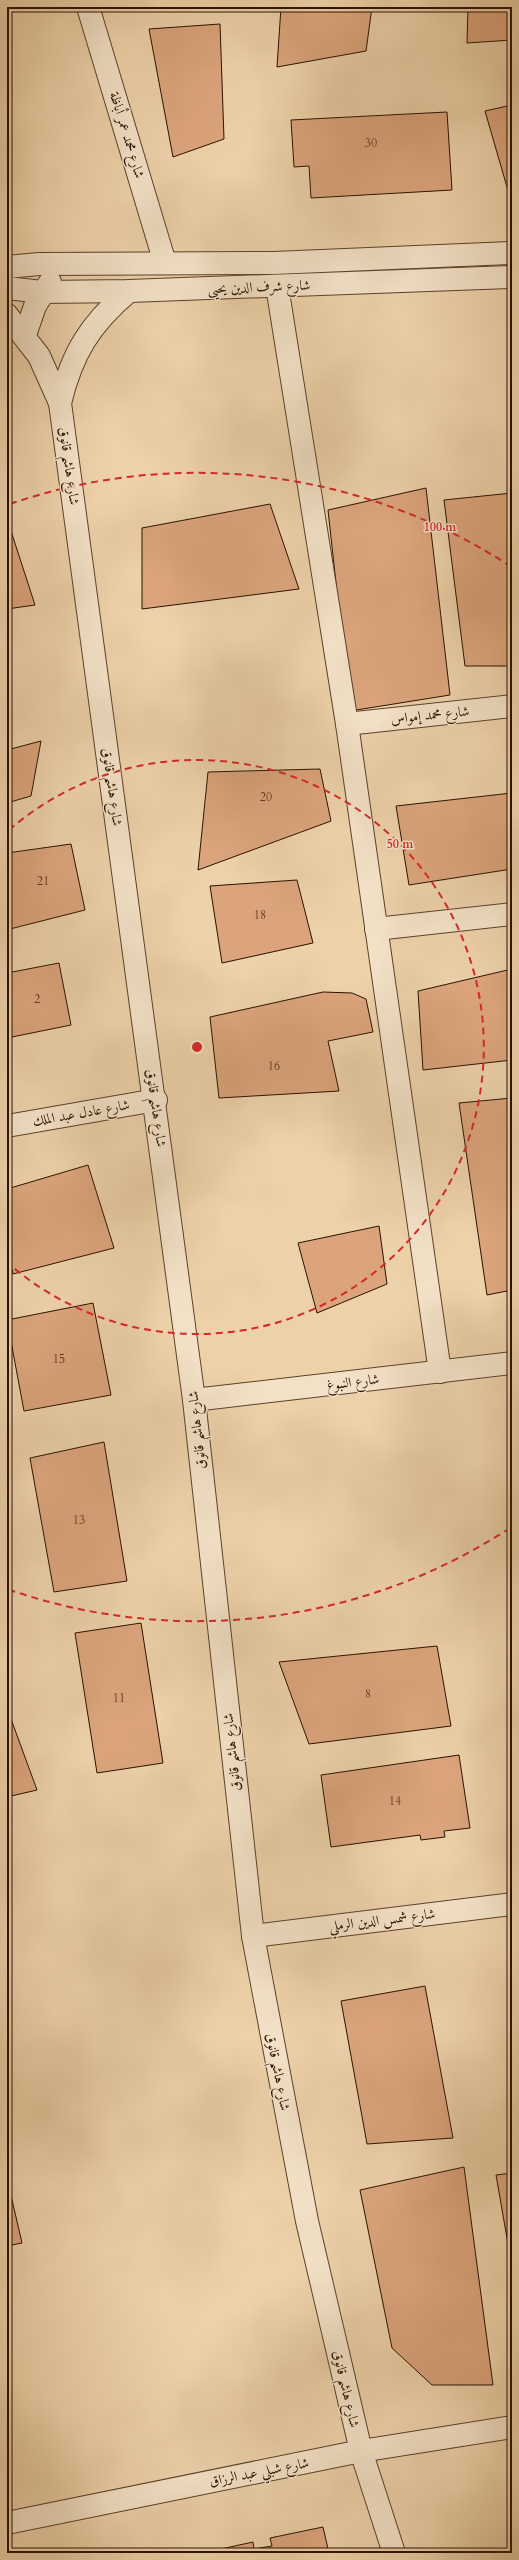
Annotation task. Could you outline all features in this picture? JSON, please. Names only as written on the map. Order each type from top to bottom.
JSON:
[{"type":"street","name":"شارع محمد عمر أباظة","points":[[88,7],[165,263]]},
{"type":"street","name":"شارع شرف الدين يحيى","points":[[7,267],[165,263],[274,263],[512,253]]},
{"type":"street","points":[[274,263],[347,724],[440,1372]]},
{"type":"street","points":[[25,335],[29,320],[42,292],[65,265]]},
{"type":"street","name":"شارع شرف الدين يحيى","points":[[7,288],[42,292],[129,292],[512,277]]},
{"type":"street","name":"شارع هاشم قانوق","points":[[60,403],[66,376],[76,352],[91,329],[108,309],[129,292]]},
{"type":"street","name":"شارع هاشم قانوق","points":[[7,315],[25,335],[51,378],[60,403],[156,1100],[194,1400],[253,1936],[307,2220],[361,2451],[394,2553]]},
{"type":"street","name":"شارع محمد إمواس","points":[[347,724],[512,706]]},
{"type":"street","points":[[376,929],[512,914]]},
{"type":"street","name":"شارع عادل عبد الملك","points":[[7,1126],[156,1100]]},
{"type":"street","name":"شارع النبوغ","points":[[194,1400],[512,1363]]},
{"type":"street","name":"شارع شمس الدين الرملي","points":[[253,1936],[512,1904]]},
{"type":"street","name":"شارع شبلي عبد الرزاق","points":[[7,2523],[361,2451],[512,2427]]},
{"type":"building","points":[[281,7],[372,7],[366,51],[277,67]]},
{"type":"building","points":[[468,7],[512,7],[512,40],[467,43]]},
{"type":"building","points":[[220,24],[224,139],[173,157],[149,29]]},
{"type":"building","points":[[512,105],[512,194],[509,194],[485,111]]},
{"type":"building","points":[[447,112],[452,190],[311,198],[309,166],[294,167],[291,120]]},
{"type":"building","points":[[426,488],[450,695],[350,711],[328,510]]},
{"type":"building","points":[[512,493],[512,666],[465,666],[444,500]]},
{"type":"building","points":[[270,504],[299,589],[142,609],[142,528]]},
{"type":"building","points":[[11,531],[35,605],[7,609],[7,532]]},
{"type":"building","points":[[41,741],[31,796],[7,803],[7,750]]},
{"type":"building","points":[[320,769],[331,821],[198,870],[208,772]]},
{"type":"building","points":[[512,793],[512,869],[409,885],[396,806]]},
{"type":"building","points":[[71,844],[85,910],[10,929],[7,919],[7,853]]},
{"type":"building","points":[[297,880],[313,943],[222,963],[210,886]]},
{"type":"building","points":[[59,963],[71,1025],[7,1038],[7,973]]},
{"type":"building","points":[[512,969],[512,1060],[423,1070],[418,991]]},
{"type":"building","points":[[323,992],[352,993],[366,999],[373,1032],[328,1041],[339,1091],[219,1098],[210,1017]]},
{"type":"building","points":[[512,1098],[512,1290],[487,1295],[459,1103]]},
{"type":"building","points":[[88,1165],[114,1248],[13,1274],[7,1250],[7,1189]]},
{"type":"building","points":[[379,1226],[387,1284],[317,1313],[298,1243]]},
{"type":"building","points":[[93,1303],[111,1395],[24,1411],[7,1320]]},
{"type":"building","points":[[104,1442],[127,1581],[54,1592],[30,1458]]},
{"type":"building","points":[[141,1623],[163,1763],[97,1773],[75,1633]]},
{"type":"building","points":[[437,1646],[451,1726],[309,1744],[279,1662]]},
{"type":"building","points":[[7,1708],[37,1790],[7,1797]]},
{"type":"building","points":[[459,1755],[470,1828],[444,1831],[445,1837],[421,1840],[420,1835],[331,1847],[321,1775]]},
{"type":"building","points":[[425,1986],[453,2138],[367,2144],[341,2001]]},
{"type":"building","points":[[464,2167],[493,2385],[432,2385],[392,2348],[360,2190]]},
{"type":"building","points":[[512,2173],[512,2267],[496,2175]]},
{"type":"building","points":[[7,2178],[22,2243],[7,2246]]},
{"type":"building","points":[[323,2527],[329,2553],[222,2553],[221,2549],[253,2542],[254,2549],[272,2546],[270,2538]]}]
